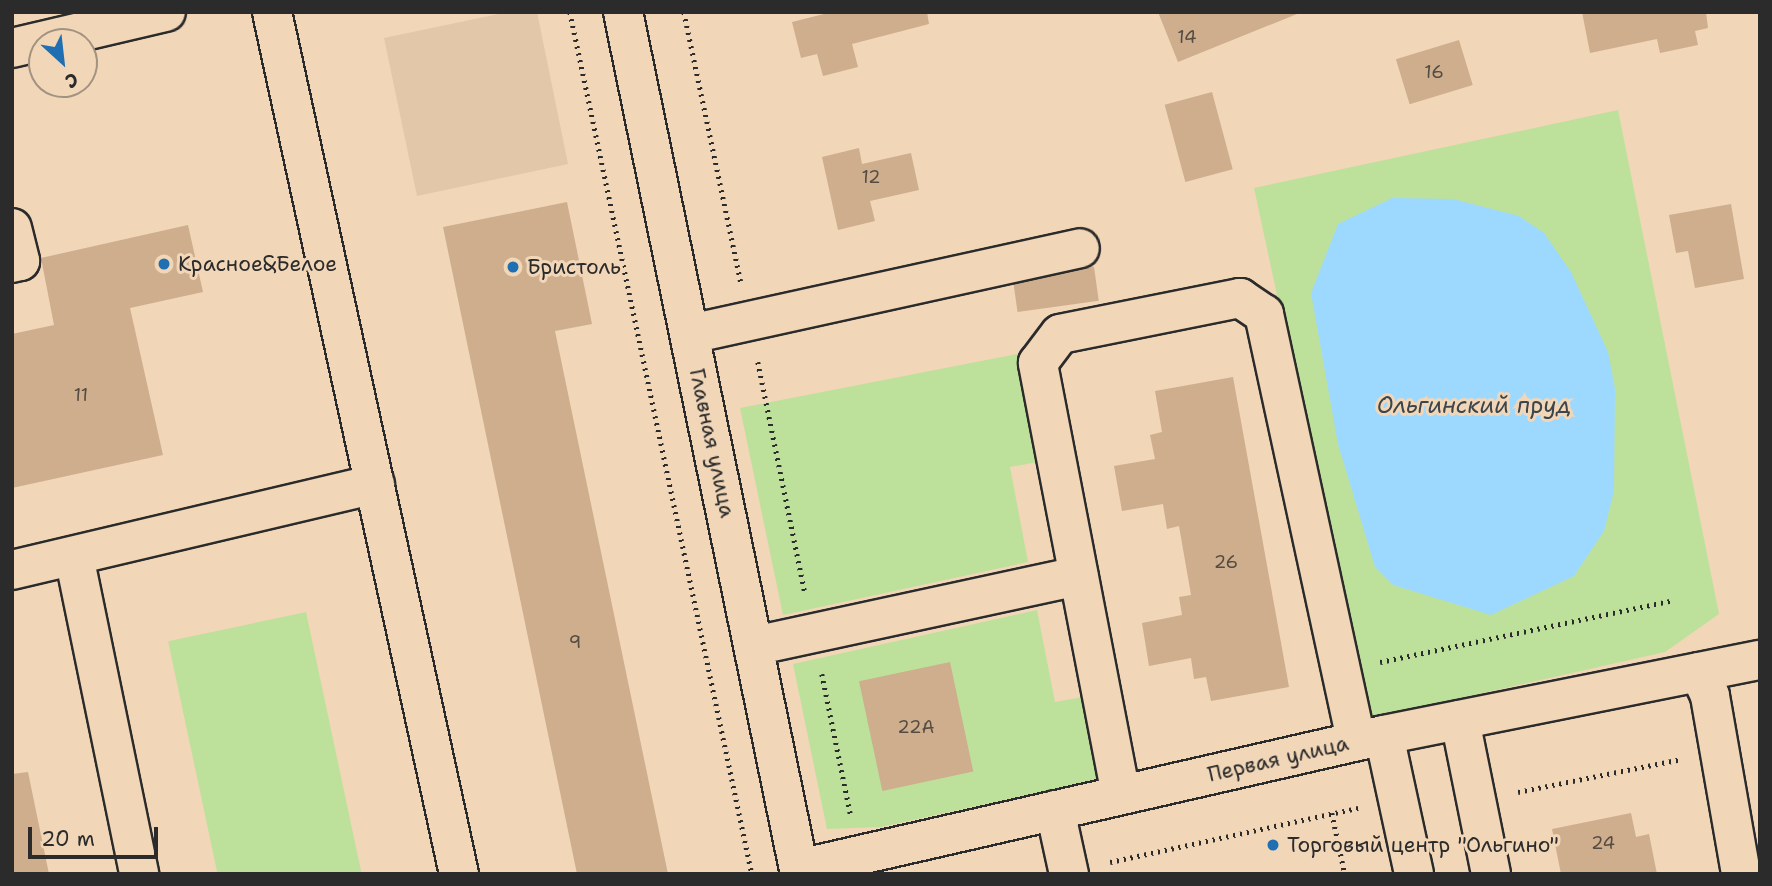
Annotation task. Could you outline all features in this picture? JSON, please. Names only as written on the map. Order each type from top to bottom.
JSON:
[{"type":"street","points":[[12,48],[166,12]]},
{"type":"street","points":[[272,12],[459,874]]},
{"type":"street","name":"Главная улица","points":[[623,12],[800,871]]},
{"type":"street","points":[[12,228],[20,261],[12,263]]},
{"type":"street","points":[[690,334],[1080,248]]},
{"type":"street","points":[[1121,795],[1038,363],[1060,334],[1240,298],[1264,314],[1340,670],[1370,738],[1414,874]]},
{"type":"street","points":[[12,570],[375,484]]},
{"type":"street","points":[[74,555],[139,874]]},
{"type":"street","points":[[754,646],[1079,576]]},
{"type":"street","name":"Первая улица","points":[[800,871],[1370,738],[1760,660]]},
{"type":"street","points":[[1699,672],[1710,696],[1741,874]]},
{"type":"street","points":[[1460,720],[1492,874]]},
{"type":"street","points":[[1055,810],[1069,874]]},
{"type":"path","points":[[570,12],[752,874]]},
{"type":"path","points":[[684,12],[860,855]]},
{"type":"path","points":[[1340,670],[1674,600]]},
{"type":"path","points":[[1332,813],[1345,874]]},
{"type":"shaded area","points":[[508,12],[537,12],[568,164],[417,196],[384,38]]},
{"type":"green space","points":[[1618,110],[1719,614],[1665,652],[1368,719],[1254,188]]},
{"type":"green space","points":[[1017,354],[1038,462],[1010,467],[1028,562],[783,615],[740,408]]},
{"type":"green space","points":[[1037,610],[1055,702],[1083,697],[1100,779],[881,827],[827,829],[793,664]]},
{"type":"green space","points":[[306,612],[362,874],[218,874],[168,641]]},
{"type":"water","name":"Ольгинский пруд","points":[[1392,198],[1453,199],[1519,216],[1544,233],[1571,272],[1608,352],[1615,389],[1614,491],[1604,531],[1574,576],[1491,615],[1393,585],[1375,567],[1338,444],[1311,293],[1338,224]]},
{"type":"building","points":[[832,12],[927,12],[929,24],[852,44],[858,67],[823,76],[817,54],[801,58],[792,22]]},
{"type":"building","points":[[1158,12],[1297,12],[1297,14],[1178,62]]},
{"type":"building","points":[[1582,12],[1706,12],[1708,28],[1695,31],[1698,45],[1660,53],[1657,39],[1590,53]]},
{"type":"building","points":[[1459,40],[1473,85],[1410,104],[1396,59]]},
{"type":"building","points":[[1212,92],[1233,169],[1185,182],[1165,105]]},
{"type":"building","points":[[859,148],[862,164],[911,153],[919,190],[870,201],[875,221],[838,230],[822,157]]},
{"type":"building","points":[[567,202],[592,324],[555,331],[668,874],[577,874],[443,227]]},
{"type":"building","points":[[1731,204],[1744,279],[1695,288],[1688,251],[1676,253],[1669,215]]},
{"type":"building","points":[[188,225],[203,292],[130,308],[163,455],[12,488],[12,334],[54,325],[41,258]]},
{"type":"building","points":[[1094,267],[1099,301],[1018,312],[1013,278]]},
{"type":"building","points":[[1233,377],[1289,687],[1211,701],[1206,677],[1194,679],[1191,658],[1149,666],[1142,623],[1182,615],[1179,597],[1191,595],[1179,526],[1167,529],[1163,504],[1122,511],[1114,466],[1155,459],[1150,435],[1162,432],[1155,391]]},
{"type":"building","points":[[950,662],[973,772],[882,791],[859,681]]},
{"type":"building","points":[[28,772],[49,874],[12,874],[12,774]]},
{"type":"building","points":[[1631,813],[1636,837],[1649,834],[1657,874],[1561,874],[1552,829]]},
{"type":"place","name":"Красное&Белое","points":[[164,264]]},
{"type":"place","name":"Бристоль","points":[[513,267]]},
{"type":"place","name":"Торговый центр \"Ольгино\"","points":[[1273,845]]}]
